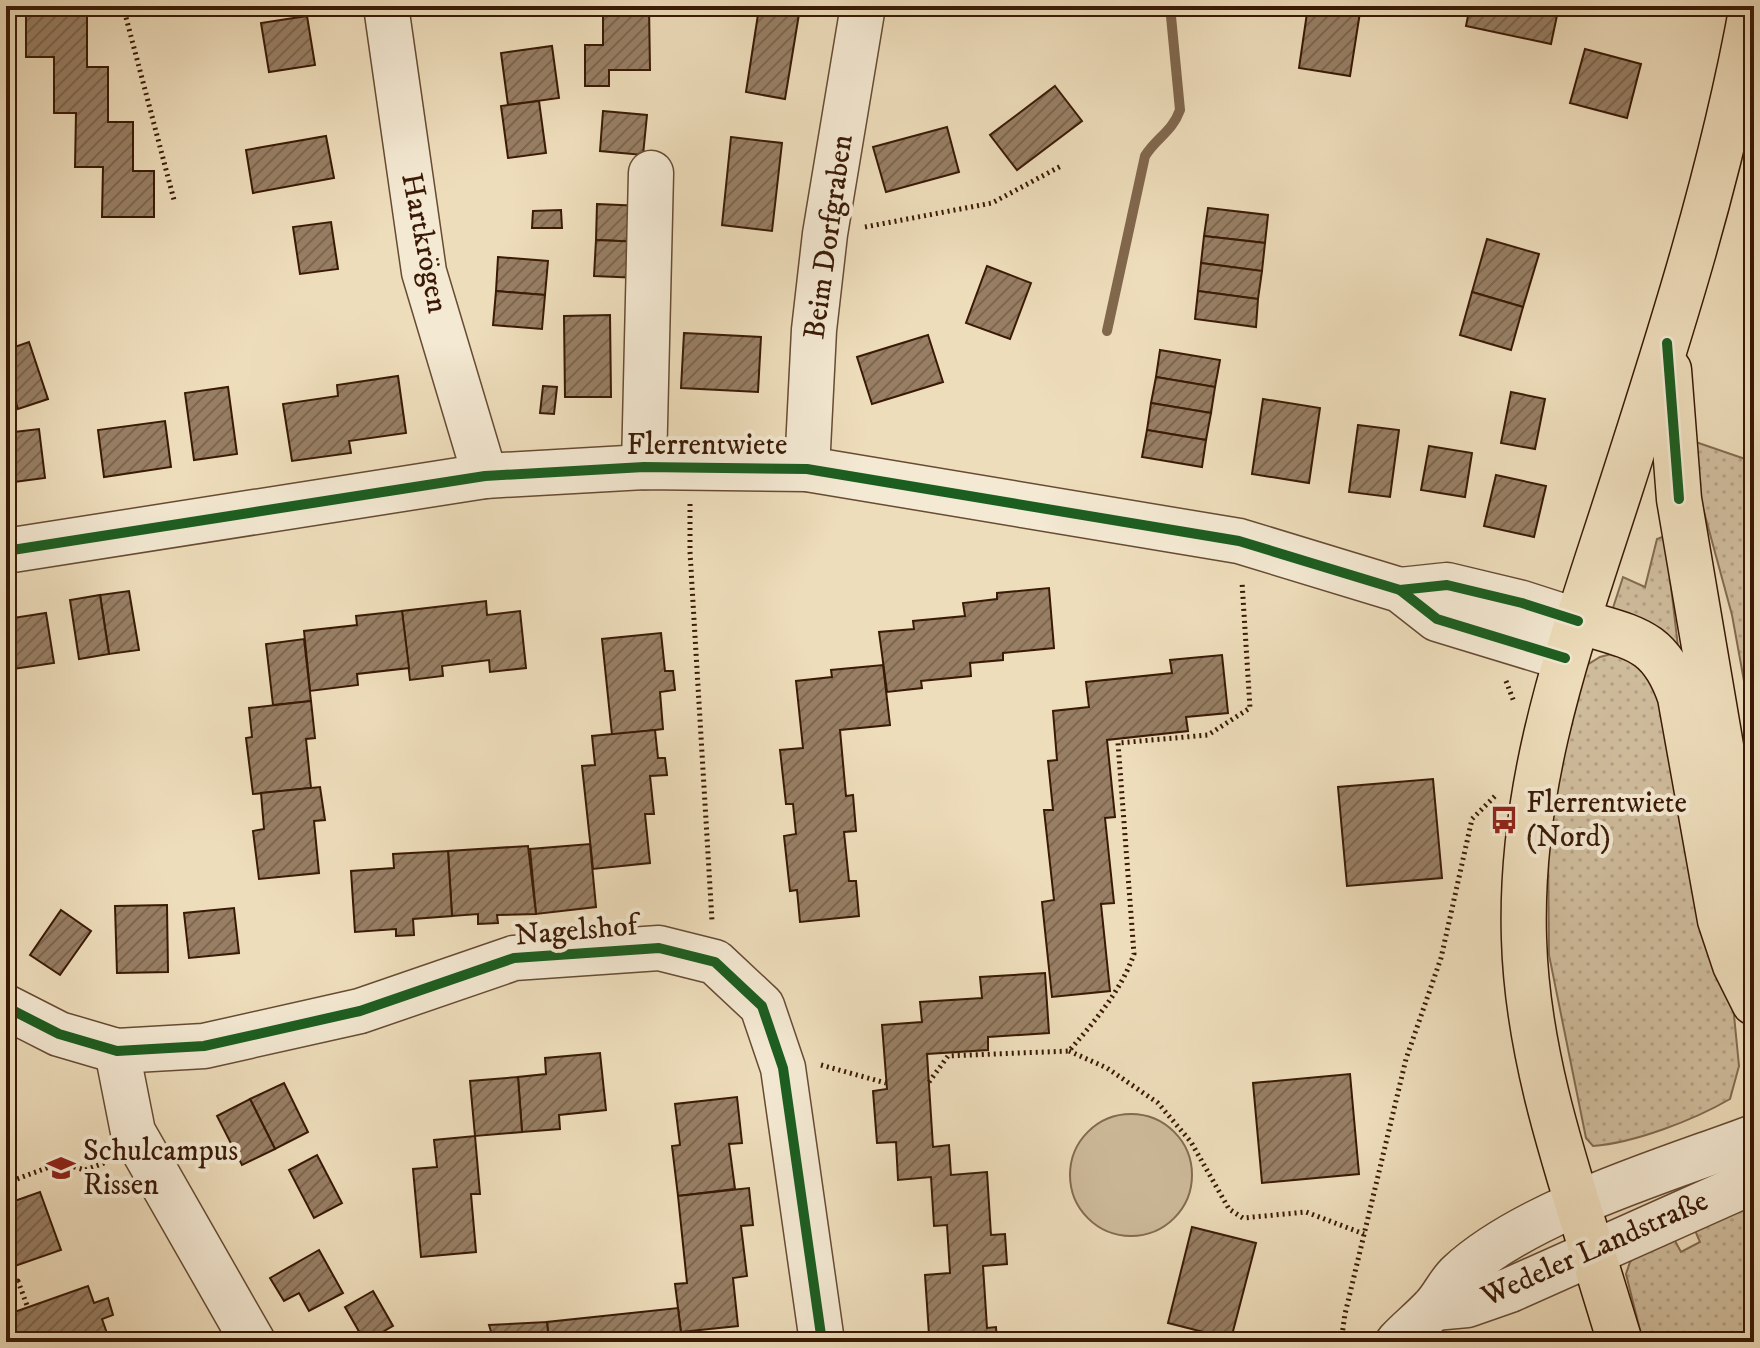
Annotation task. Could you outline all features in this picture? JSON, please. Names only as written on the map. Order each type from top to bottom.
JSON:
[{"type":"main road","points":[[1620,1342],[1577,1205],[1538,1056],[1528,1001],[1524,938],[1526,846],[1533,790],[1546,728],[1667,343],[1722,150],[1749,22]]},
{"type":"main road","points":[[1667,343],[1679,499],[1754,940]]},
{"type":"main road","points":[[1572,640],[1645,644],[1667,664],[1680,697],[1720,920],[1735,965],[1754,1003]]},
{"type":"street","name":"Hartkrögen","points":[[386,6],[424,272],[485,476]]},
{"type":"street","name":"Beim Dorfgraben","points":[[807,469],[814,330],[825,234],[863,6]]},
{"type":"street","points":[[644,467],[651,173]]},
{"type":"street","name":"Flerrentwiete","points":[[6,551],[485,476],[644,467],[807,469],[1239,541],[1400,590],[1437,619],[1511,641],[1572,640]]},
{"type":"street","name":"Flerrentwiete","points":[[1400,590],[1447,585],[1522,603],[1572,640]]},
{"type":"street","name":"Nagelshof","points":[[6,1007],[59,1034],[117,1051],[204,1046],[360,1011],[514,958],[659,948],[715,962],[762,1006],[783,1068],[822,1342]]},
{"type":"street","points":[[117,1051],[133,1132],[253,1342]]},
{"type":"street","name":"Wedeler Landstraße","points":[[1446,1325],[1458,1275],[1491,1249],[1577,1205],[1754,1137]]},
{"type":"street","name":"Wedeler Landstraße","points":[[1398,1342],[1446,1325],[1467,1305],[1510,1290],[1754,1181]]},
{"type":"path","points":[[123,6],[174,200]]},
{"type":"path","points":[[6,138],[14,160]]},
{"type":"path","points":[[825,234],[992,203],[1061,166]]},
{"type":"path","points":[[690,467],[690,552],[715,962]]},
{"type":"path","points":[[1069,1051],[1127,973],[1134,954],[1118,743],[1208,735],[1250,708],[1239,541]]},
{"type":"path","points":[[1511,641],[1504,677],[1514,708]]},
{"type":"path","points":[[1341,1342],[1406,1059],[1441,958],[1472,819],[1504,787]]},
{"type":"path","points":[[929,1082],[948,1056],[1069,1051],[1107,1068],[1158,1103],[1191,1142],[1229,1209],[1243,1218],[1306,1212],[1364,1234]]},
{"type":"path","points":[[783,1068],[822,1065],[886,1083]]},
{"type":"path","points":[[6,1183],[60,1163],[85,1170],[143,1148]]},
{"type":"path","points":[[6,1285],[18,1281],[28,1308]]},
{"type":"shaded area","points":[[1684,438],[1754,462],[1754,736],[1732,615]]},
{"type":"shaded area","points":[[1665,536],[1679,655],[1610,617],[1623,577],[1645,587],[1657,539]]},
{"type":"shaded area","points":[[1615,653],[1658,671],[1733,1005],[1739,1066],[1730,1099],[1663,1129],[1593,1146],[1586,1138],[1549,955],[1548,841],[1568,728],[1587,665]]},
{"type":"shaded area","points":[[1131,1114],[1155,1118],[1174,1132],[1188,1151],[1192,1175],[1188,1199],[1174,1218],[1155,1232],[1131,1236],[1107,1232],[1088,1218],[1074,1199],[1070,1175],[1074,1151],[1088,1132],[1107,1118]]},
{"type":"shaded area","points":[[1754,1202],[1754,1342],[1643,1342],[1626,1274],[1630,1262],[1639,1252],[1673,1237],[1681,1252],[1700,1242],[1694,1228]]},
{"type":"building","points":[[26,6],[70,6],[70,15],[87,15],[87,67],[108,67],[108,122],[133,122],[133,171],[154,171],[154,217],[102,217],[103,167],[75,167],[76,113],[54,113],[54,57],[26,57]]},
{"type":"building","points":[[603,6],[649,6],[650,70],[609,70],[609,86],[585,86],[585,45],[603,45]]},
{"type":"building","points":[[1308,6],[1361,6],[1350,76],[1299,68]]},
{"type":"building","points":[[1470,6],[1559,6],[1551,44],[1466,26]]},
{"type":"building","points":[[759,8],[799,14],[785,99],[746,92]]},
{"type":"building","points":[[307,16],[315,65],[269,72],[261,23]]},
{"type":"building","points":[[552,46],[559,98],[508,105],[501,53]]},
{"type":"building","points":[[1585,49],[1641,64],[1627,118],[1570,103]]},
{"type":"building","points":[[1055,86],[1082,121],[1017,170],[990,135]]},
{"type":"building","points":[[539,101],[546,153],[508,158],[501,106]]},
{"type":"building","points":[[603,111],[647,115],[643,155],[600,151]]},
{"type":"building","points":[[947,127],[959,172],[886,192],[873,147]]},
{"type":"building","points":[[326,136],[334,178],[253,193],[246,150]]},
{"type":"building","points":[[731,137],[782,143],[772,231],[722,225]]},
{"type":"building","points":[[597,204],[643,206],[642,242],[596,240]]},
{"type":"building","points":[[1208,208],[1268,215],[1265,243],[1204,236]]},
{"type":"building","points":[[561,210],[562,228],[532,228],[533,211]]},
{"type":"building","points":[[331,222],[338,269],[300,274],[293,227]]},
{"type":"building","points":[[1204,236],[1265,243],[1262,271],[1201,263]]},
{"type":"building","points":[[1487,239],[1539,254],[1523,307],[1472,292]]},
{"type":"building","points":[[596,240],[642,242],[640,278],[594,276]]},
{"type":"building","points":[[498,257],[548,261],[545,295],[496,291]]},
{"type":"building","points":[[1201,263],[1262,271],[1258,299],[1198,291]]},
{"type":"building","points":[[987,266],[1031,283],[1010,339],[966,323]]},
{"type":"building","points":[[496,291],[545,295],[542,329],[493,325]]},
{"type":"building","points":[[1198,291],[1258,299],[1256,327],[1195,319]]},
{"type":"building","points":[[1472,292],[1523,307],[1511,350],[1460,335]]},
{"type":"building","points":[[610,315],[611,397],[565,397],[564,316]]},
{"type":"building","points":[[684,333],[761,337],[758,392],[681,388]]},
{"type":"building","points":[[928,335],[943,382],[872,404],[857,357]]},
{"type":"building","points":[[29,342],[48,399],[18,409],[6,372],[6,350]]},
{"type":"building","points":[[1160,350],[1220,360],[1215,387],[1156,377]]},
{"type":"building","points":[[398,376],[406,433],[349,441],[351,453],[292,461],[283,404],[338,396],[337,385]]},
{"type":"building","points":[[1156,377],[1215,387],[1211,413],[1151,403]]},
{"type":"building","points":[[543,386],[557,387],[554,414],[540,413]]},
{"type":"building","points":[[228,387],[237,454],[194,460],[185,393]]},
{"type":"building","points":[[1511,392],[1545,399],[1535,449],[1501,443]]},
{"type":"building","points":[[1263,399],[1320,408],[1309,483],[1252,474]]},
{"type":"building","points":[[1151,403],[1211,413],[1206,440],[1147,430]]},
{"type":"building","points":[[165,421],[171,467],[104,477],[98,430]]},
{"type":"building","points":[[1358,425],[1399,430],[1390,497],[1349,492]]},
{"type":"building","points":[[39,429],[45,478],[6,483],[6,433]]},
{"type":"building","points":[[1147,430],[1206,440],[1202,467],[1142,457]]},
{"type":"building","points":[[1429,446],[1472,453],[1465,497],[1421,490]]},
{"type":"building","points":[[1496,475],[1546,486],[1534,537],[1484,526]]},
{"type":"building","points":[[1049,588],[1054,648],[1003,653],[1003,660],[970,663],[971,676],[921,681],[922,688],[887,692],[879,632],[914,629],[913,621],[965,616],[963,603],[997,599],[997,593]]},
{"type":"building","points":[[129,591],[139,650],[109,654],[100,595]]},
{"type":"building","points":[[100,595],[109,654],[79,659],[70,600]]},
{"type":"building","points":[[486,601],[487,615],[520,611],[526,668],[490,672],[489,660],[442,666],[443,676],[410,680],[402,611]]},
{"type":"building","points":[[402,611],[409,668],[357,674],[358,685],[310,691],[304,631],[357,625],[356,616]]},
{"type":"building","points":[[46,613],[54,663],[6,670],[6,619]]},
{"type":"building","points":[[661,633],[665,671],[673,671],[675,690],[660,692],[663,729],[612,735],[602,639]]},
{"type":"building","points":[[304,639],[311,701],[273,705],[266,644]]},
{"type":"building","points":[[1222,655],[1228,713],[1186,717],[1188,731],[1107,740],[1115,817],[1105,818],[1114,903],[1101,904],[1110,991],[1052,997],[1042,902],[1054,900],[1044,810],[1053,810],[1048,761],[1057,760],[1053,711],[1089,707],[1086,682],[1172,673],[1170,660]]},
{"type":"building","points":[[883,665],[890,725],[840,730],[846,796],[853,795],[856,831],[844,832],[849,881],[856,881],[859,916],[800,922],[797,890],[790,891],[784,836],[796,834],[793,804],[786,804],[780,750],[803,748],[796,681],[832,677],[831,670]]},
{"type":"building","points":[[311,701],[315,738],[306,739],[311,788],[253,794],[246,738],[252,737],[249,708]]},
{"type":"building","points":[[655,730],[658,758],[665,758],[667,775],[650,776],[654,814],[645,814],[650,863],[593,869],[582,766],[595,765],[592,736]]},
{"type":"building","points":[[1433,779],[1442,878],[1347,886],[1338,787]]},
{"type":"building","points":[[320,787],[325,820],[314,821],[319,873],[259,879],[253,831],[264,829],[261,793]]},
{"type":"building","points":[[590,844],[596,907],[536,914],[530,849]]},
{"type":"building","points":[[528,846],[536,914],[497,915],[498,923],[478,924],[478,914],[452,916],[448,851]]},
{"type":"building","points":[[448,851],[452,916],[413,919],[414,935],[396,936],[396,929],[355,932],[351,871],[394,868],[393,854]]},
{"type":"building","points":[[167,905],[168,972],[117,973],[115,906]]},
{"type":"building","points":[[234,908],[239,953],[189,958],[184,913]]},
{"type":"building","points":[[61,910],[91,931],[60,975],[30,955]]},
{"type":"building","points":[[1045,973],[1049,1033],[988,1037],[988,1050],[927,1054],[933,1147],[949,1145],[951,1175],[987,1172],[991,1235],[1005,1234],[1007,1264],[983,1266],[987,1328],[996,1327],[997,1342],[943,1342],[943,1334],[929,1335],[925,1275],[950,1273],[947,1225],[934,1226],[931,1177],[898,1180],[896,1142],[877,1143],[873,1091],[887,1089],[882,1025],[922,1022],[920,1002],[982,998],[980,977]]},
{"type":"building","points":[[600,1053],[606,1110],[559,1115],[560,1129],[522,1132],[518,1077],[546,1074],[545,1058]]},
{"type":"building","points":[[1350,1074],[1359,1174],[1262,1183],[1253,1083]]},
{"type":"building","points":[[518,1077],[522,1132],[475,1136],[470,1081]]},
{"type":"building","points":[[284,1083],[308,1132],[275,1149],[250,1099]]},
{"type":"building","points":[[737,1097],[742,1143],[729,1144],[735,1189],[678,1196],[672,1146],[680,1145],[675,1104]]},
{"type":"building","points":[[250,1099],[275,1149],[242,1165],[217,1116]]},
{"type":"building","points":[[475,1136],[480,1194],[471,1194],[476,1252],[421,1257],[413,1169],[437,1167],[434,1140]]},
{"type":"building","points":[[317,1155],[342,1203],[314,1218],[289,1170]]},
{"type":"building","points":[[749,1188],[753,1225],[741,1226],[747,1276],[733,1278],[738,1326],[681,1332],[675,1284],[687,1283],[678,1196]]},
{"type":"building","points":[[40,1192],[61,1250],[6,1269],[6,1204]]},
{"type":"building","points":[[1192,1227],[1256,1243],[1231,1339],[1168,1323]]},
{"type":"building","points":[[319,1250],[343,1293],[309,1311],[299,1293],[284,1301],[270,1278]]},
{"type":"building","points":[[88,1286],[94,1303],[108,1298],[113,1315],[102,1319],[110,1342],[6,1342],[6,1315]]},
{"type":"building","points":[[373,1291],[393,1326],[365,1342],[345,1307]]},
{"type":"building","points":[[678,1308],[682,1342],[549,1342],[547,1322]]},
{"type":"building","points":[[547,1322],[549,1342],[494,1342],[489,1325]]},
{"type":"waterway","points":[[1107,331],[1145,156],[1173,124],[1180,110],[1170,6]]},
{"type":"cycle path","points":[[1667,343],[1679,499]]},
{"type":"cycle path","points":[[6,551],[485,476],[644,467],[807,469],[1239,541],[1400,590],[1437,619],[1565,658]]},
{"type":"cycle path","points":[[1400,590],[1447,585],[1522,603],[1578,621]]},
{"type":"cycle path","points":[[6,1007],[59,1034],[117,1051],[204,1046],[360,1011],[514,958],[659,948],[715,962],[762,1006],[783,1068],[822,1342]]},
{"type":"place","name":"Flerrentwiete (Nord)","points":[[1504,820]]},
{"type":"place","name":"Schulcampus Rissen","points":[[61,1168]]}]
